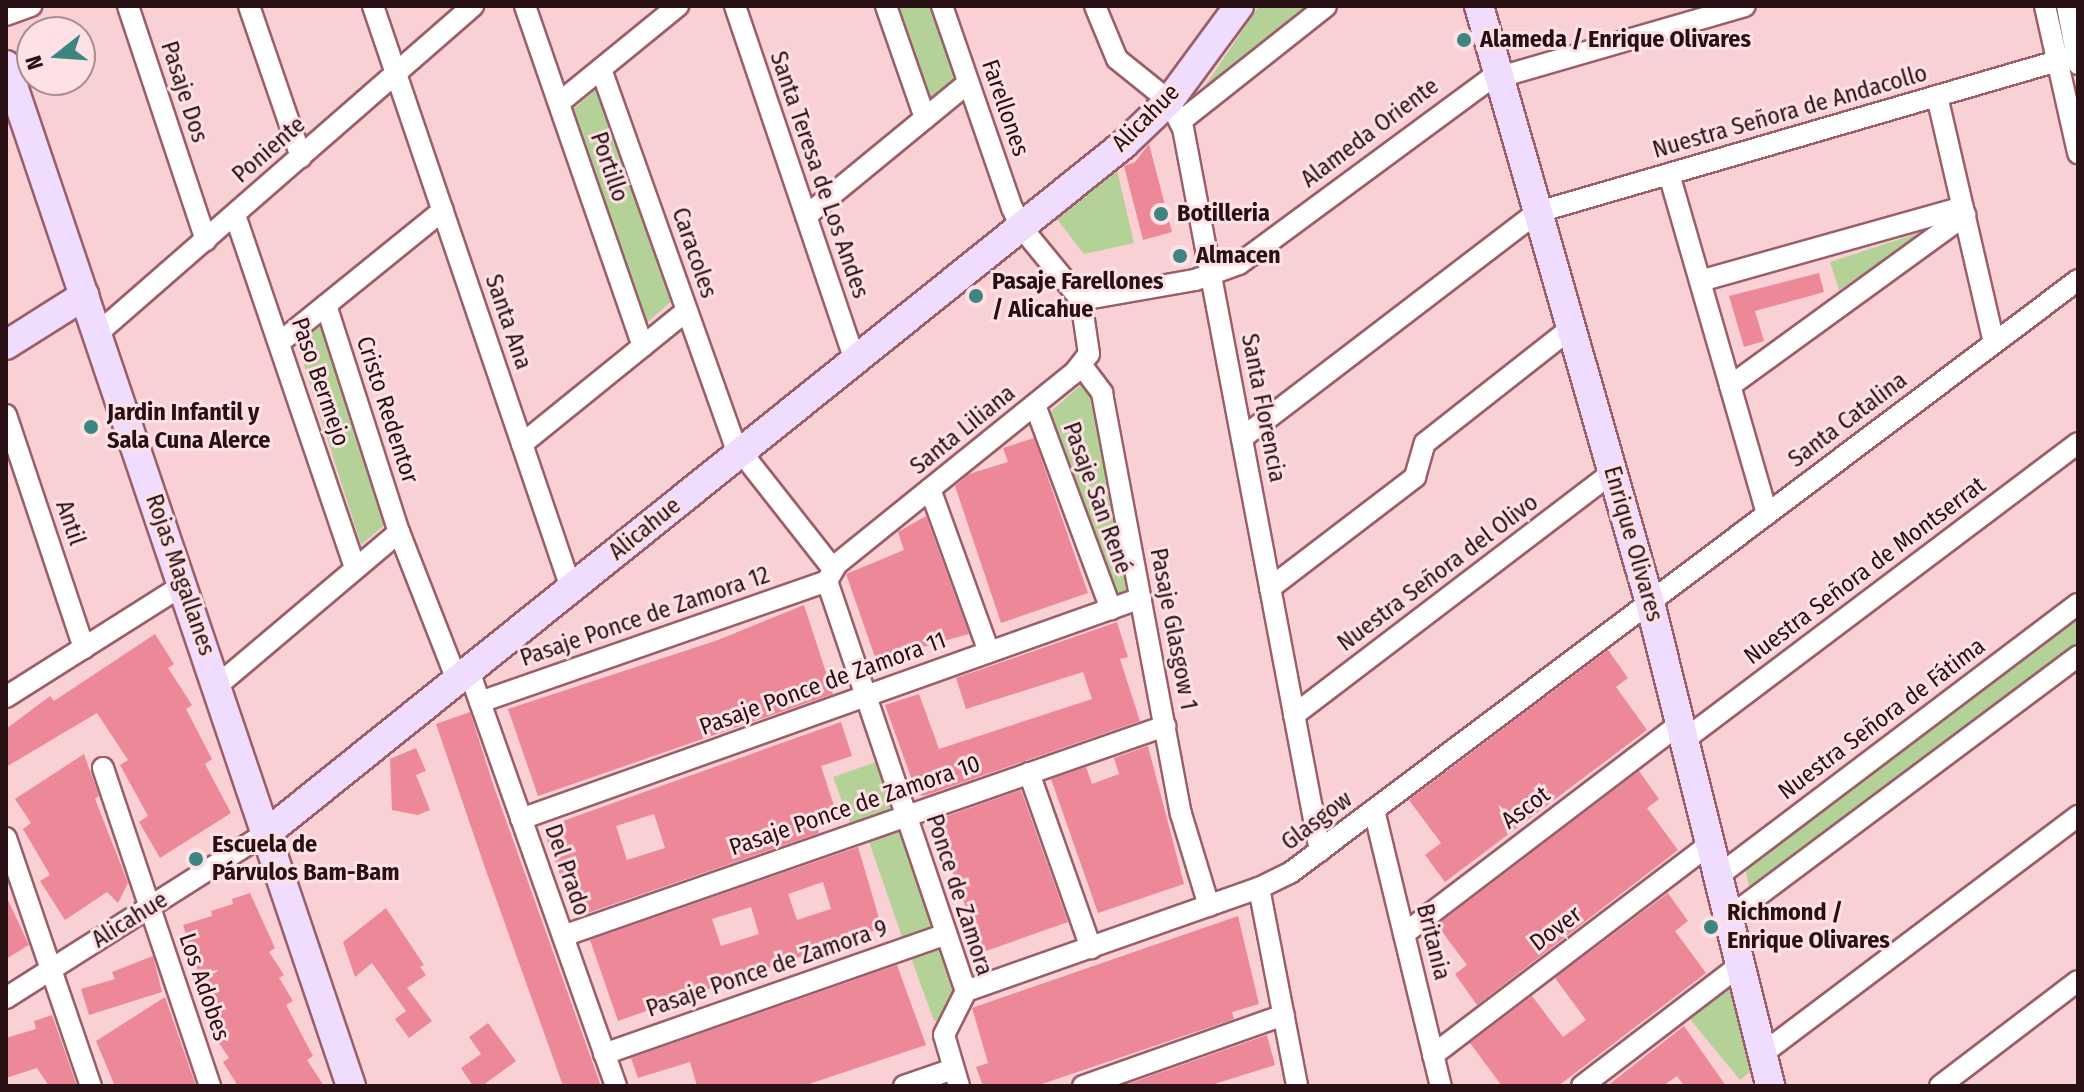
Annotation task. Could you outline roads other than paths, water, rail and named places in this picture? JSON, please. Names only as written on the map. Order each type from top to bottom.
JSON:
[{"type":"street","points":[[6,15],[31,6]]},
{"type":"street","name":"Pasaje Dos","points":[[128,6],[206,240]]},
{"type":"street","points":[[249,6],[301,157]]},
{"type":"street","name":"Santa Ana","points":[[373,6],[571,588]]},
{"type":"street","name":"Poniente","points":[[98,333],[473,6]]},
{"type":"street","name":"Portillo","points":[[525,6],[643,346]]},
{"type":"street","points":[[559,103],[678,6]]},
{"type":"street","name":"Santa Teresa de Los Andes","points":[[735,6],[855,360]]},
{"type":"street","points":[[886,6],[925,118]]},
{"type":"street","name":"Farellones","points":[[942,6],[1021,227]]},
{"type":"street","points":[[1095,6],[1117,59],[1175,111],[1326,6]]},
{"type":"street","name":"Alicahue","points":[[6,998],[268,832],[1021,227],[1175,111],[1239,6]]},
{"type":"street","name":"Enrique Olivares","points":[[1479,6],[1650,603],[1768,1085]]},
{"type":"street","name":"Alameda Oriente","points":[[1081,300],[1212,276],[1247,258],[1465,93],[1499,76],[1745,6]]},
{"type":"street","points":[[2045,6],[2072,59]]},
{"type":"street","points":[[2067,6],[2078,153]]},
{"type":"street","name":"Nuestra Señora de Andacollo","points":[[1538,212],[2072,59]]},
{"type":"street","name":"Rojas Magallanes","points":[[6,65],[268,832],[351,1086]]},
{"type":"street","name":"Caracoles","points":[[601,69],[686,311],[740,453],[830,575]]},
{"type":"street","points":[[806,216],[968,83]]},
{"type":"street","points":[[1937,96],[1994,343]]},
{"type":"street","name":"Santa Florencia","points":[[1175,111],[1212,276],[1320,851]]},
{"type":"street","points":[[1669,174],[1767,514]]},
{"type":"street","points":[[279,343],[443,210]]},
{"type":"street","points":[[1700,281],[1937,224],[1964,211]]},
{"type":"street","points":[[1242,438],[1538,212]]},
{"type":"street","name":"Paso Bermejo","points":[[235,215],[355,567]]},
{"type":"street","points":[[1730,386],[1937,224]]},
{"type":"street","points":[[1021,227],[1081,300],[1090,348],[1082,366]]},
{"type":"street","name":"Santa Catalina","points":[[1650,603],[2078,280]]},
{"type":"street","points":[[6,345],[85,295]]},
{"type":"street","name":"Cristo Redentor","points":[[326,305],[399,532]]},
{"type":"street","points":[[522,444],[686,311]]},
{"type":"street","points":[[1270,588],[1415,477],[1425,443],[1571,328]]},
{"type":"street","name":"Santa Liliana","points":[[830,575],[1082,366]]},
{"type":"street","name":"Pasaje Glasgow 1","points":[[1082,366],[1102,393],[1181,814],[1209,906]]},
{"type":"street","name":"Pasaje San René","points":[[1035,405],[1111,609]]},
{"type":"street","name":"Antil","points":[[6,415],[84,648]]},
{"type":"street","name":"Nuestra Señora de Montserrat","points":[[1682,732],[2078,443]]},
{"type":"street","name":"Nuestra Señora del Olivo","points":[[1294,715],[1613,472]]},
{"type":"street","points":[[930,489],[989,652]]},
{"type":"street","points":[[218,685],[399,532]]},
{"type":"street","name":"Del Prado","points":[[399,532],[463,675],[480,702],[616,1086]]},
{"type":"street","name":"Ponce de Zamora","points":[[830,575],[865,697],[966,991],[944,1035],[956,1077]]},
{"type":"street","name":"Pasaje Ponce de Zamora 12","points":[[480,702],[830,575]]},
{"type":"street","points":[[7,695],[183,585]]},
{"type":"street","name":"Pasaje Ponce de Zamora 11","points":[[521,819],[1141,598]]},
{"type":"street","name":"Glasgow","points":[[966,991],[1259,888],[1320,851],[1650,603]]},
{"type":"street","name":"Nuestra Señora de Fátima","points":[[1718,876],[2078,604]]},
{"type":"street","points":[[1728,918],[2078,656]]},
{"type":"street","name":"Pasaje Ponce de Zamora 10","points":[[563,936],[1165,726]]},
{"type":"street","name":"Ascot","points":[[1404,934],[1682,732]]},
{"type":"street","name":"Los Adobes","points":[[103,768],[210,1086]]},
{"type":"street","points":[[1029,773],[1091,948]]},
{"type":"street","name":"Britania","points":[[1374,810],[1441,1086]]},
{"type":"street","points":[[1762,1054],[2078,816]]},
{"type":"street","points":[[6,838],[91,1086]]},
{"type":"street","name":"Dover","points":[[1433,1055],[1710,844]]},
{"type":"street","points":[[1259,888],[1297,1086]]},
{"type":"street","name":"Pasaje Ponce de Zamora 9","points":[[604,1054],[947,934]]},
{"type":"street","points":[[1582,1086],[1740,965]]},
{"type":"street","points":[[1940,1086],[2078,981]]},
{"type":"street","points":[[1083,1086],[1284,1015]]},
{"type":"street","points":[[904,1086],[956,1077]]},
{"type":"place","name":"Alameda / Enrique Olivares","points":[[1464,40]]},
{"type":"place","name":"Botilleria","points":[[1161,214]]},
{"type":"place","name":"Almacen","points":[[1180,256]]},
{"type":"place","name":"Pasaje Farellones / Alicahue","points":[[976,296]]},
{"type":"place","name":"Jardin Infantil y Sala Cuna Alerce","points":[[91,427]]},
{"type":"place","name":"Escuela de Párvulos Bam-Bam","points":[[196,859]]},
{"type":"place","name":"Richmond / Enrique Olivares","points":[[1711,927]]}]
